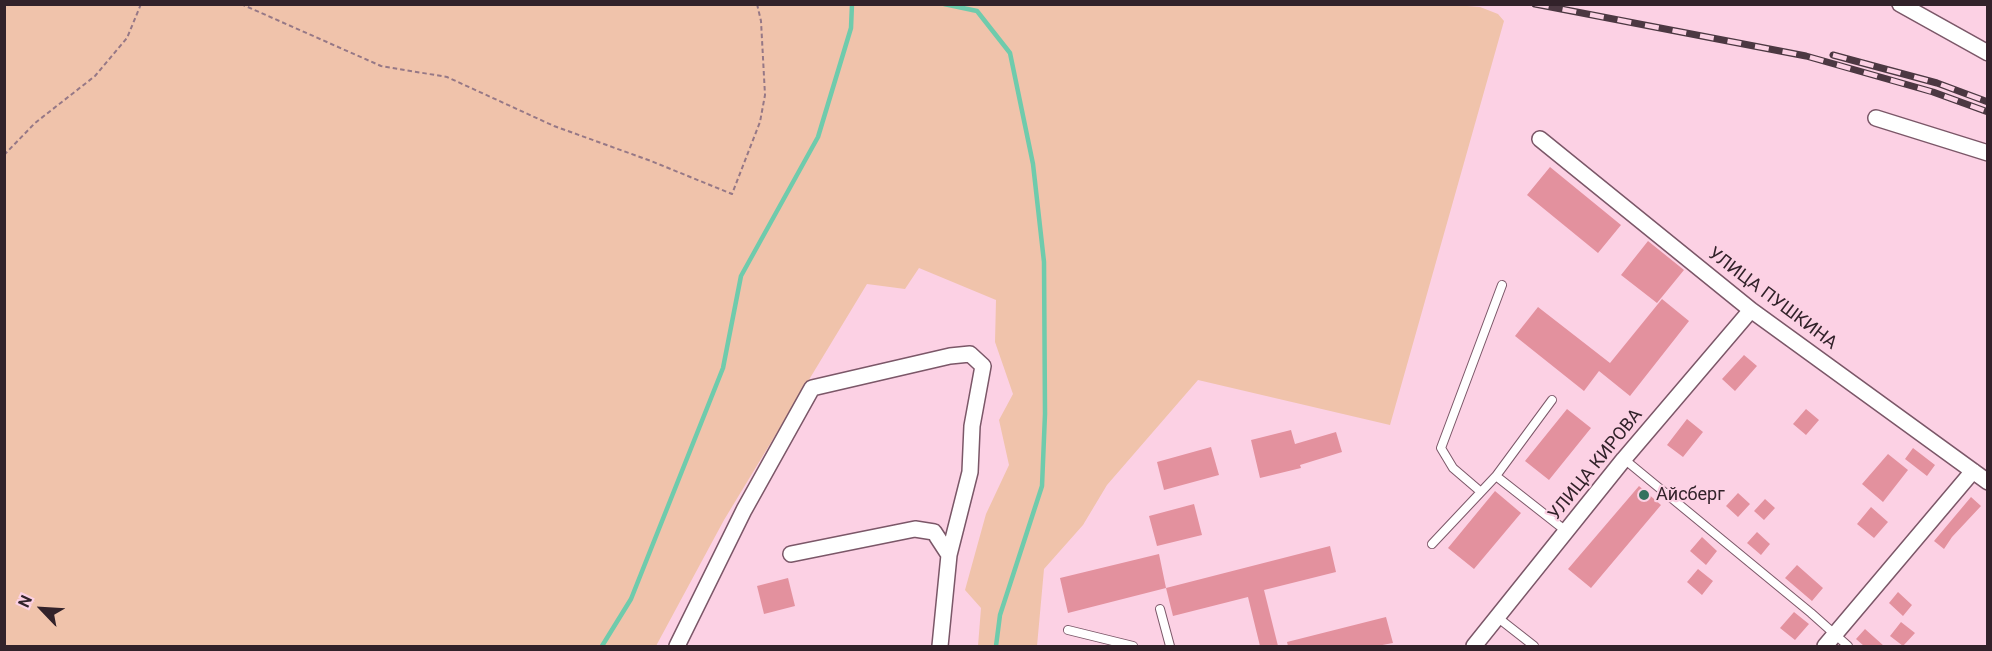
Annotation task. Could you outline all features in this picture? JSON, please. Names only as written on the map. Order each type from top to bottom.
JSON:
[{"type":"street","points":[[1900,4],[1988,53]]},
{"type":"street","points":[[1876,118],[1988,153]]},
{"type":"street","name":"УЛИЦА ПУШКИНА","points":[[1540,139],[1751,310],[1988,482]]},
{"type":"street","name":"УЛИЦА КИРОВА","points":[[1474,646],[1624,459],[1751,310]]},
{"type":"street","points":[[678,646],[744,510],[812,388],[950,356],[970,354],[983,366],[972,426],[970,472],[949,555],[940,646]]},
{"type":"street","points":[[1830,641],[1973,471]]},
{"type":"street","points":[[791,554],[915,529],[934,532],[949,555]]},
{"type":"lane","points":[[1481,492],[1453,468],[1441,448],[1502,285]]},
{"type":"lane","points":[[1432,544],[1496,476],[1552,400]]},
{"type":"lane","points":[[1624,459],[1811,613],[1830,641],[1848,646]]},
{"type":"lane","points":[[1496,476],[1566,531]]},
{"type":"lane","points":[[1160,609],[1170,646]]},
{"type":"lane","points":[[1497,617],[1534,646]]},
{"type":"lane","points":[[1068,630],[1133,646]]},
{"type":"path","points":[[4,155],[35,123],[95,76],[127,38],[141,4]]},
{"type":"path","points":[[241,4],[381,66],[447,77],[554,126],[651,161],[732,194],[760,122],[765,95],[762,21],[757,4]]},
{"type":"shaded area","points":[[1441,4],[1480,7],[1498,14],[1504,21],[1390,425],[1198,380],[1107,485],[1083,525],[1044,569],[1037,646],[978,646],[981,608],[965,590],[986,514],[1009,465],[999,420],[1013,394],[995,342],[996,300],[919,268],[905,289],[867,284],[724,520],[656,646],[5,646],[4,5]]},
{"type":"building","points":[[1550,167],[1621,225],[1598,253],[1527,195]]},
{"type":"building","points":[[1648,241],[1684,270],[1657,303],[1621,275]]},
{"type":"building","points":[[1662,299],[1689,321],[1630,396],[1599,371],[1584,391],[1515,336],[1538,307],[1610,363]]},
{"type":"building","points":[[1744,355],[1757,366],[1735,391],[1722,379]]},
{"type":"building","points":[[1567,409],[1591,428],[1549,480],[1525,461]]},
{"type":"building","points":[[1806,409],[1819,420],[1806,435],[1793,424]]},
{"type":"building","points":[[1687,419],[1703,432],[1683,457],[1667,445]]},
{"type":"building","points":[[1291,430],[1295,444],[1336,432],[1342,452],[1300,465],[1301,468],[1260,478],[1251,440]]},
{"type":"building","points":[[1211,447],[1219,475],[1164,490],[1157,462]]},
{"type":"building","points":[[1913,448],[1935,465],[1927,476],[1905,459]]},
{"type":"building","points":[[1888,454],[1908,470],[1883,502],[1862,484]]},
{"type":"building","points":[[1639,486],[1661,505],[1591,588],[1568,569]]},
{"type":"building","points":[[1495,491],[1521,513],[1474,569],[1448,548]]},
{"type":"building","points":[[1738,493],[1750,504],[1738,517],[1726,506]]},
{"type":"building","points":[[1971,497],[1981,506],[1944,549],[1934,541]]},
{"type":"building","points":[[1765,499],[1775,508],[1764,520],[1754,511]]},
{"type":"building","points":[[1194,504],[1202,535],[1157,546],[1149,516]]},
{"type":"building","points":[[1871,507],[1888,522],[1874,538],[1857,524]]},
{"type":"building","points":[[1757,532],[1770,544],[1761,555],[1747,543]]},
{"type":"building","points":[[1702,537],[1717,551],[1706,565],[1690,551]]},
{"type":"building","points":[[1330,546],[1336,572],[1264,590],[1278,646],[1260,646],[1248,597],[1173,616],[1166,588]]},
{"type":"building","points":[[1159,554],[1166,588],[1068,613],[1060,578]]},
{"type":"building","points":[[1797,565],[1823,588],[1812,601],[1785,578]]},
{"type":"building","points":[[1698,569],[1713,581],[1702,595],[1687,582]]},
{"type":"building","points":[[788,578],[795,606],[764,614],[757,586]]},
{"type":"building","points":[[1898,592],[1912,605],[1903,616],[1889,603]]},
{"type":"building","points":[[1794,612],[1809,624],[1795,640],[1780,628]]},
{"type":"building","points":[[1386,617],[1393,643],[1377,646],[1288,646],[1287,642]]},
{"type":"building","points":[[1901,622],[1915,633],[1903,646],[1890,636]]},
{"type":"building","points":[[1865,629],[1884,646],[1864,646],[1856,639]]},
{"type":"waterway","points":[[602,646],[631,599],[723,368],[741,276],[818,137],[851,28],[852,4]]},
{"type":"waterway","points":[[944,4],[977,11],[1010,53],[1033,164],[1044,262],[1045,414],[1042,486],[1000,615],[996,646]]},
{"type":"railway","points":[[1535,4],[1806,56],[1933,92],[1988,112]]},
{"type":"railway","points":[[1833,55],[1937,83],[1988,102]]},
{"type":"place","name":"Айсберг","points":[[1644,495]]}]
